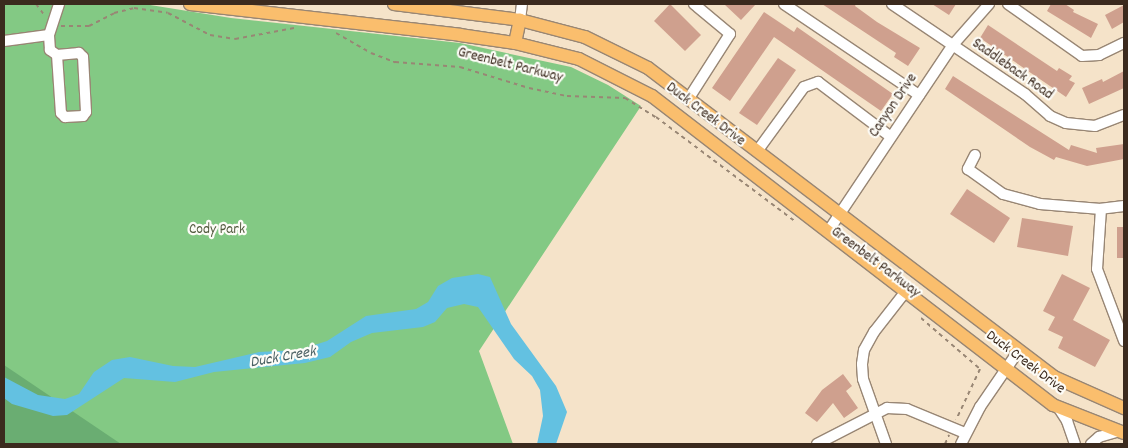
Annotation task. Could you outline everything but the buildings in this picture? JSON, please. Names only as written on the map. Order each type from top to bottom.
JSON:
[{"type":"main road","name":"Duck Creek Drive","points":[[190,4],[515,43],[579,59],[652,96],[1058,407],[1120,433]]},
{"type":"main road","name":"Duck Creek Drive","points":[[394,4],[520,20],[585,37],[648,68],[840,212],[1054,377],[1124,408]]},
{"type":"main road","points":[[515,43],[520,20]]},
{"type":"main road","points":[[678,115],[689,98]]},
{"type":"street","points":[[57,55],[61,113],[65,117],[83,116],[86,112],[84,57],[79,53],[57,55],[50,50],[49,35],[59,4]]},
{"type":"street","points":[[520,20],[522,4]]},
{"type":"street","points":[[689,98],[730,34],[694,4]]},
{"type":"street","points":[[784,4],[919,95]]},
{"type":"street","name":"Saddleback Road","points":[[892,4],[1025,94],[1050,116],[1066,123],[1095,126],[1124,114]]},
{"type":"street","name":"Canyon Drive","points":[[829,230],[952,46],[989,4]]},
{"type":"street","points":[[1008,4],[1082,56],[1099,56],[1124,43]]},
{"type":"street","points":[[4,41],[49,35]]},
{"type":"street","points":[[758,150],[804,87],[818,82],[891,137]]},
{"type":"street","points":[[975,154],[968,169],[1003,194],[1040,204],[1101,209],[1124,206]]},
{"type":"street","points":[[1101,209],[1098,269],[1124,342]]},
{"type":"street","points":[[886,444],[863,379],[864,350],[906,291]]},
{"type":"street","points":[[961,444],[965,433],[1005,368],[1019,350]]},
{"type":"street","points":[[1058,407],[1067,421],[1075,444]]},
{"type":"street","points":[[817,444],[874,412],[887,408],[907,409],[965,433]]},
{"type":"street","points":[[1090,444],[1103,435],[1120,433]]},
{"type":"path","points":[[36,4],[52,22],[79,28],[123,9],[134,8],[168,13],[210,35],[235,39],[297,27]]},
{"type":"path","name":"Greenbelt Parkway","points":[[330,31],[371,53],[395,62],[460,67],[553,94],[624,98],[656,117],[797,223]]},
{"type":"path","name":"Greenbelt Parkway","points":[[915,312],[980,369],[945,444]]},
{"type":"green space","name":"Cody Park","points":[[4,4],[144,4],[231,18],[460,43],[571,67],[608,85],[641,106],[479,351],[513,444],[4,444]]},
{"type":"green space","points":[[4,365],[121,444],[4,444]]},
{"type":"water","name":"Duck Creek","points":[[478,274],[490,277],[511,324],[556,386],[567,412],[556,444],[537,444],[543,416],[540,390],[532,376],[514,359],[478,307],[464,304],[447,308],[435,322],[423,327],[372,333],[351,342],[330,357],[305,363],[214,372],[175,382],[124,378],[67,415],[53,416],[12,404],[4,398],[4,377],[38,395],[65,399],[79,394],[94,372],[112,360],[130,357],[173,366],[195,367],[259,352],[299,350],[327,341],[366,316],[416,309],[428,302],[438,286],[452,278]]}]
